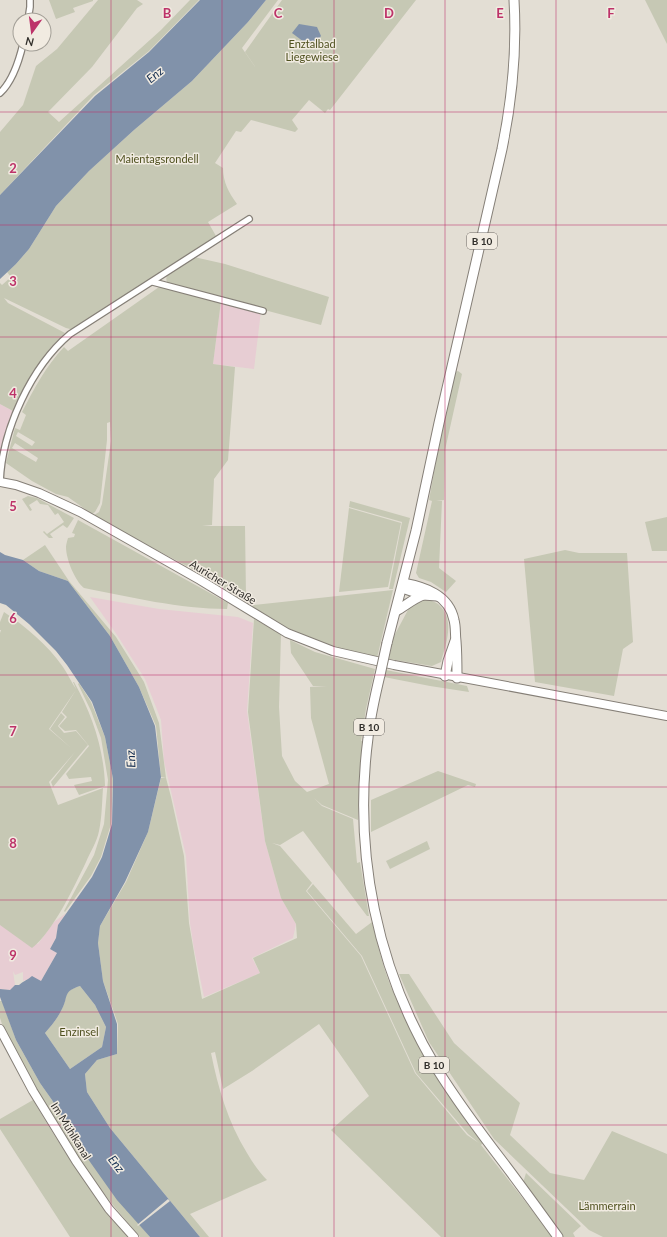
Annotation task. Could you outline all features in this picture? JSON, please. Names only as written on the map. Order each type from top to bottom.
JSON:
[{"type":"main road","name":"B 10","points":[[514,0],[513,73],[506,132],[403,585],[387,643],[370,721],[364,780],[364,828],[370,887],[378,929],[386,959],[413,1024],[437,1069],[470,1118],[558,1237]]},
{"type":"main road","points":[[403,585],[423,595]]},
{"type":"main road","points":[[403,585],[424,588],[440,596],[449,606],[454,618],[458,664],[457,678]]},
{"type":"main road","points":[[396,611],[405,606],[413,598],[423,595],[440,596]]},
{"type":"main road","points":[[445,676],[449,657],[455,640]]},
{"type":"street","points":[[29,12],[30,0]]},
{"type":"street","points":[[0,93],[14,72],[21,52]]},
{"type":"street","points":[[0,482],[1,466],[12,422],[24,396],[44,361],[60,343],[70,334],[249,219]]},
{"type":"street","points":[[153,282],[263,310]]},
{"type":"street","name":"Auricher Straße","points":[[0,482],[16,485],[39,493],[80,512],[200,580],[287,633],[333,651],[394,666],[445,676],[667,716]]},
{"type":"street","name":"Im Mühlkanal","points":[[0,1029],[33,1091],[72,1156],[109,1209],[134,1237]]},
{"type":"shaded area","points":[[221,301],[261,311],[254,369],[213,364]]},
{"type":"shaded area","points":[[0,404],[13,411],[0,451]]},
{"type":"shaded area","points":[[90,597],[159,609],[238,617],[253,623],[247,711],[265,841],[281,898],[296,924],[293,938],[252,958],[260,973],[204,997],[190,923],[186,856],[164,761],[161,720],[145,679],[117,635]]},
{"type":"shaded area","points":[[66,913],[58,925],[56,938],[50,949],[57,953],[41,981],[29,979],[23,981],[23,972],[15,975],[13,971],[15,985],[10,990],[0,989],[0,925],[38,944],[54,922]]},
{"type":"green space","points":[[49,0],[93,1],[73,8],[75,12],[56,19]]},
{"type":"green space","points":[[98,0],[137,0],[143,4],[137,8],[92,67],[48,112],[59,122],[161,30],[190,0],[199,0],[149,51],[94,95],[0,195],[0,132],[23,105],[36,66],[57,49]]},
{"type":"green space","points":[[266,0],[278,0],[242,48],[258,71],[245,52],[282,0],[416,0],[330,110],[328,109],[325,113],[309,100],[292,120],[298,129],[295,132],[251,120],[241,132],[236,131],[215,163],[223,168],[227,187],[237,204],[208,222],[216,236],[74,330],[66,328],[4,298],[8,303],[65,333],[56,341],[35,369],[13,411],[0,404],[0,283],[2,285],[11,277],[7,272],[29,249],[56,206],[89,171],[134,130],[192,81],[248,22]]},
{"type":"green space","points":[[645,0],[667,0],[667,44]]},
{"type":"green space","points":[[194,257],[225,264],[329,297],[321,325],[170,285],[166,279],[168,274]]},
{"type":"green space","points":[[159,287],[221,301],[213,364],[235,367],[228,460],[214,479],[212,525],[202,526],[245,526],[246,596],[243,600],[202,574],[99,520],[94,515],[99,512],[102,504],[111,441],[110,422],[107,423],[107,440],[100,503],[95,512],[92,514],[68,497],[56,494],[32,481],[6,463],[15,428],[20,430],[26,415],[22,412],[31,395],[46,370],[58,354],[64,347],[68,351]],"holes":[[[18,432],[35,442],[32,446],[16,436]],[[15,443],[38,458],[36,462],[12,448]]]},
{"type":"green space","points":[[458,371],[462,374],[445,450],[444,500],[436,501],[442,501],[439,568],[456,581],[446,592],[431,582],[419,578],[416,573],[432,501],[429,500],[439,444],[455,372]]},
{"type":"green space","points":[[28,496],[37,498],[74,518],[67,528],[63,525],[50,534],[53,538],[49,538],[43,532],[44,531],[47,534],[64,522],[58,513],[55,515],[48,505],[40,504],[37,500],[29,505],[32,510],[30,511],[22,499]]},
{"type":"green space","points":[[350,501],[410,518],[393,589],[389,589],[402,522],[349,507]]},
{"type":"green space","points":[[349,508],[401,523],[388,587],[339,592]]},
{"type":"green space","points":[[667,517],[667,551],[652,551],[645,522]]},
{"type":"green space","points":[[78,520],[228,603],[227,609],[173,605],[84,588],[74,575],[66,552],[68,538],[74,537],[75,534],[72,533]]},
{"type":"green space","points":[[45,545],[69,581],[116,637],[144,682],[159,723],[166,778],[161,777],[156,726],[139,687],[110,636],[68,581],[39,571],[23,560]]},
{"type":"green space","points":[[565,550],[579,553],[627,553],[633,642],[623,649],[614,696],[535,682],[524,559]]},
{"type":"green space","points":[[393,590],[377,658],[334,647],[287,628],[253,607],[253,605]]},
{"type":"green space","points":[[427,599],[438,604],[444,610],[447,617],[447,640],[441,662],[432,666],[389,659],[393,638],[409,608],[418,600]]},
{"type":"green space","points":[[4,612],[28,630],[51,651],[63,667],[76,689],[74,682],[96,732],[104,772],[105,786],[79,795],[74,785],[92,781],[91,777],[69,779],[66,774],[89,746],[76,730],[65,731],[59,726],[67,717],[62,712],[76,690],[49,729],[71,748],[50,729],[61,713],[65,717],[58,726],[64,733],[76,731],[88,745],[53,787],[51,782],[75,752],[49,782],[58,805],[103,788],[100,826],[95,843],[62,908],[48,931],[32,948],[0,925],[0,622]]},
{"type":"green space","points":[[254,619],[281,634],[279,707],[282,756],[295,781],[307,792],[329,784],[311,718],[310,687],[327,686],[313,686],[291,653],[290,640],[315,652],[375,669],[361,741],[358,820],[322,805],[314,798],[322,806],[353,819],[357,863],[360,862],[369,916],[367,916],[303,831],[280,845],[272,843],[280,846],[312,883],[306,891],[361,956],[415,1073],[467,1135],[479,1143],[468,1134],[416,1073],[362,956],[307,891],[313,884],[356,934],[372,922],[389,981],[401,1010],[421,1050],[444,1088],[483,1143],[481,1145],[553,1237],[441,1237],[331,1130],[369,1096],[319,1024],[252,1071],[223,1089],[215,1052],[211,1053],[220,1092],[234,1129],[259,1171],[267,1180],[190,1214],[209,1237],[200,1237],[110,1128],[87,1092],[85,1074],[97,1060],[117,1054],[118,1024],[103,981],[98,943],[100,926],[126,882],[148,832],[161,778],[166,778],[184,856],[189,923],[202,999],[260,973],[253,958],[297,938],[296,924],[281,898],[265,841],[248,712]]},
{"type":"green space","points":[[386,670],[467,686],[469,692],[384,677]]},
{"type":"green space","points":[[79,683],[91,702],[105,737],[113,779],[111,824],[101,857],[91,876],[65,912],[64,911],[94,855],[104,824],[108,780],[101,738],[91,711],[78,684]]},
{"type":"green space","points":[[438,771],[476,784],[475,787],[468,785],[371,832],[371,800]]},
{"type":"green space","points":[[427,841],[430,849],[390,869],[386,861]]},
{"type":"green space","name":"Lämmerrain","points":[[399,974],[409,974],[454,1043],[520,1103],[510,1135],[550,1173],[584,1180],[612,1131],[667,1154],[667,1237],[603,1237],[589,1230],[494,1139],[429,1042]]},
{"type":"green space","name":"Enzinsel","points":[[80,986],[95,1005],[106,1027],[102,1047],[70,1069],[45,1033],[60,1012],[64,1004],[66,994],[70,990]]},
{"type":"green space","points":[[0,1001],[2,1001],[16,1040],[40,1083],[139,1224],[150,1237],[140,1237],[94,1181],[76,1155],[3,1027],[0,1018]]},
{"type":"green space","points":[[33,1100],[78,1171],[102,1205],[128,1237],[70,1237],[0,1129],[0,1119]]},
{"type":"green space","points":[[526,1173],[581,1226],[573,1233],[575,1237],[563,1237],[523,1183]]},
{"type":"water","name":"Enz","points":[[200,0],[266,0],[248,22],[192,81],[134,130],[89,171],[56,206],[29,249],[0,279],[0,195],[95,96],[149,52]]},
{"type":"water","points":[[299,24],[317,27],[321,36],[312,48],[292,33]]},
{"type":"water","name":"Enz","points":[[0,552],[23,560],[39,571],[68,581],[110,636],[139,687],[155,726],[161,777],[148,832],[125,882],[100,926],[98,943],[103,981],[117,1024],[117,1054],[97,1060],[85,1074],[87,1092],[110,1128],[200,1237],[150,1237],[117,1200],[83,1152],[40,1083],[16,1040],[0,997],[0,989],[10,990],[15,985],[19,985],[32,976],[41,981],[57,953],[50,949],[56,938],[58,925],[92,877],[102,857],[112,824],[113,779],[105,737],[92,702],[56,651],[29,624],[6,605],[0,603]],"holes":[[[80,986],[95,1005],[106,1027],[102,1047],[70,1069],[45,1033],[54,1022],[64,1005],[68,992],[74,988]]]},
{"type":"pier","points":[[168,1199],[170,1201],[138,1226],[137,1225]]},
{"type":"park label","name":"Enztalbad Liegewiese","points":[[312,50]]},
{"type":"park label","name":"Maientagsrondell","points":[[157,159]]}]
